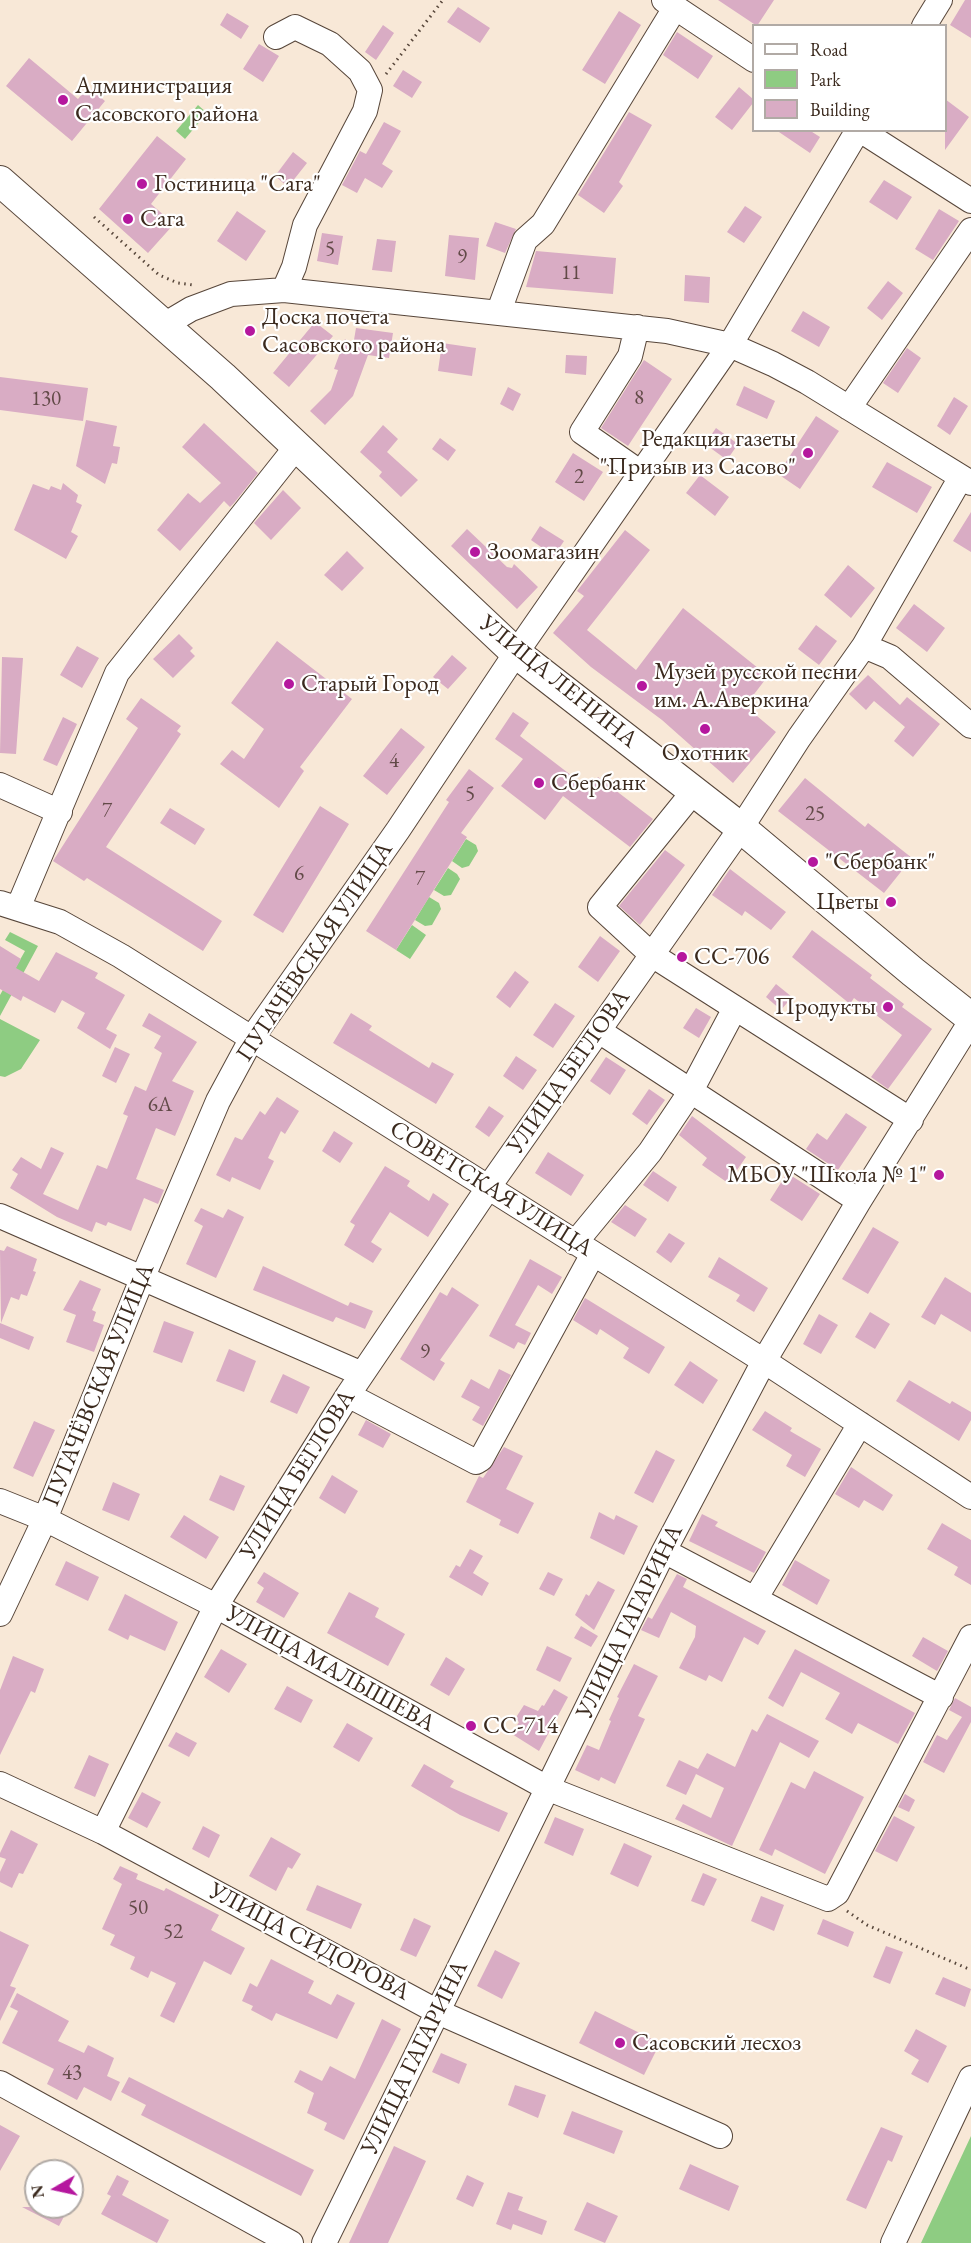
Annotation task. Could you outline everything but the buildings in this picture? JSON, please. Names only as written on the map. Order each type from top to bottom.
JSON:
[{"type":"main road","name":"УЛИЦА ЛЕНИНА","points":[[0,181],[297,446],[516,653],[741,828],[971,1019]]},
{"type":"street","points":[[925,24],[940,0]]},
{"type":"street","points":[[499,311],[525,240],[543,224],[670,4],[752,59]]},
{"type":"street","points":[[276,37],[295,27],[330,44],[360,70],[370,90],[369,99],[305,225],[294,267],[284,290]]},
{"type":"street","name":"ПУГАЧЁВСКАЯ УЛИЦА","points":[[0,1614],[45,1519],[142,1279],[218,1101],[252,1038],[398,830],[516,653],[730,345],[858,132]]},
{"type":"street","points":[[862,132],[971,201]]},
{"type":"street","points":[[849,408],[971,230]]},
{"type":"street","points":[[164,325],[190,309],[231,294],[284,290],[637,327],[730,345],[807,382],[966,480]]},
{"type":"street","points":[[637,327],[630,356],[582,432],[641,473]]},
{"type":"street","points":[[9,906],[60,812],[117,673],[297,446]]},
{"type":"street","name":"УЛИЦА БЕГЛОВА","points":[[102,1832],[216,1606],[348,1395],[488,1188],[741,828],[864,646],[966,480]]},
{"type":"street","points":[[864,646],[890,657],[971,726]]},
{"type":"street","points":[[0,785],[60,812]]},
{"type":"street","points":[[694,791],[600,907],[652,955],[911,1120]]},
{"type":"street","name":"СОВЕТСКАЯ УЛИЦА","points":[[9,906],[81,932],[765,1361],[971,1497]]},
{"type":"street","points":[[348,1395],[476,1462],[584,1249],[692,1091],[735,1008]]},
{"type":"street","name":"УЛИЦА ГАГАРИНА","points":[[324,2243],[664,1551],[765,1361],[859,1201],[911,1120],[971,1019]]},
{"type":"street","points":[[598,1030],[859,1201]]},
{"type":"street","points":[[0,1216],[362,1374]]},
{"type":"street","points":[[756,1599],[861,1424]]},
{"type":"street","name":"УЛИЦА МАЛЫШЕВА","points":[[0,1501],[45,1519],[216,1606],[549,1789],[828,1899]]},
{"type":"street","points":[[664,1551],[941,1697]]},
{"type":"street","points":[[828,1899],[837,1893],[971,1637]]},
{"type":"street","name":"УЛИЦА СИДОРОВА","points":[[0,1784],[102,1832],[438,2012],[720,2136]]},
{"type":"street","points":[[893,2243],[971,2078]]},
{"type":"street","points":[[0,2083],[291,2243]]},
{"type":"path","points":[[369,99],[443,0]]},
{"type":"path","points":[[94,217],[159,275],[178,283],[199,286]]},
{"type":"path","points":[[828,1899],[867,1925],[971,1970]]},
{"type":"green space","points":[[198,105],[207,113],[185,139],[176,131]]},
{"type":"green space","points":[[466,839],[476,845],[478,851],[469,866],[462,868],[452,861]]},
{"type":"green space","points":[[448,868],[460,879],[451,895],[444,896],[434,890]]},
{"type":"green space","points":[[429,897],[439,903],[441,909],[432,925],[425,926],[415,920]]},
{"type":"green space","points":[[412,925],[426,935],[410,959],[396,950]]},
{"type":"green space","points":[[10,932],[38,946],[0,1016],[0,995],[25,951],[5,940]]},
{"type":"green space","points":[[0,1019],[40,1040],[21,1069],[5,1077],[0,1076]]},
{"type":"green space","points":[[971,2136],[971,2243],[921,2243]]},
{"type":"place","name":"Администрация Сасовского района","points":[[63,100]]},
{"type":"place","name":"Гостиница \"Сага\"","points":[[142,184]]},
{"type":"place","name":"Сага","points":[[128,219]]},
{"type":"place","name":"Доска почета Сасовского района","points":[[250,331]]},
{"type":"place","name":"Редакция газеты \"Призыв из Сасово\"","points":[[808,453]]},
{"type":"place","name":"Зоомагазин","points":[[475,552]]},
{"type":"place","name":"Старый Город","points":[[289,684]]},
{"type":"place","name":"Музей русской песни им. А.Аверкина","points":[[642,686]]},
{"type":"place","name":"Охотник","points":[[705,729]]},
{"type":"place","name":"Сбербанк","points":[[539,783]]},
{"type":"place","name":"\"Сбербанк\"","points":[[813,862]]},
{"type":"place","name":"Цветы","points":[[891,902]]},
{"type":"place","name":"СС-706","points":[[682,957]]},
{"type":"place","name":"Продукты","points":[[888,1007]]},
{"type":"place","name":"МБОУ \"Школа № 1\"","points":[[939,1175]]},
{"type":"place","name":"СС-714","points":[[471,1726]]},
{"type":"place","name":"Сасовский лесхоз","points":[[620,2043]]}]
